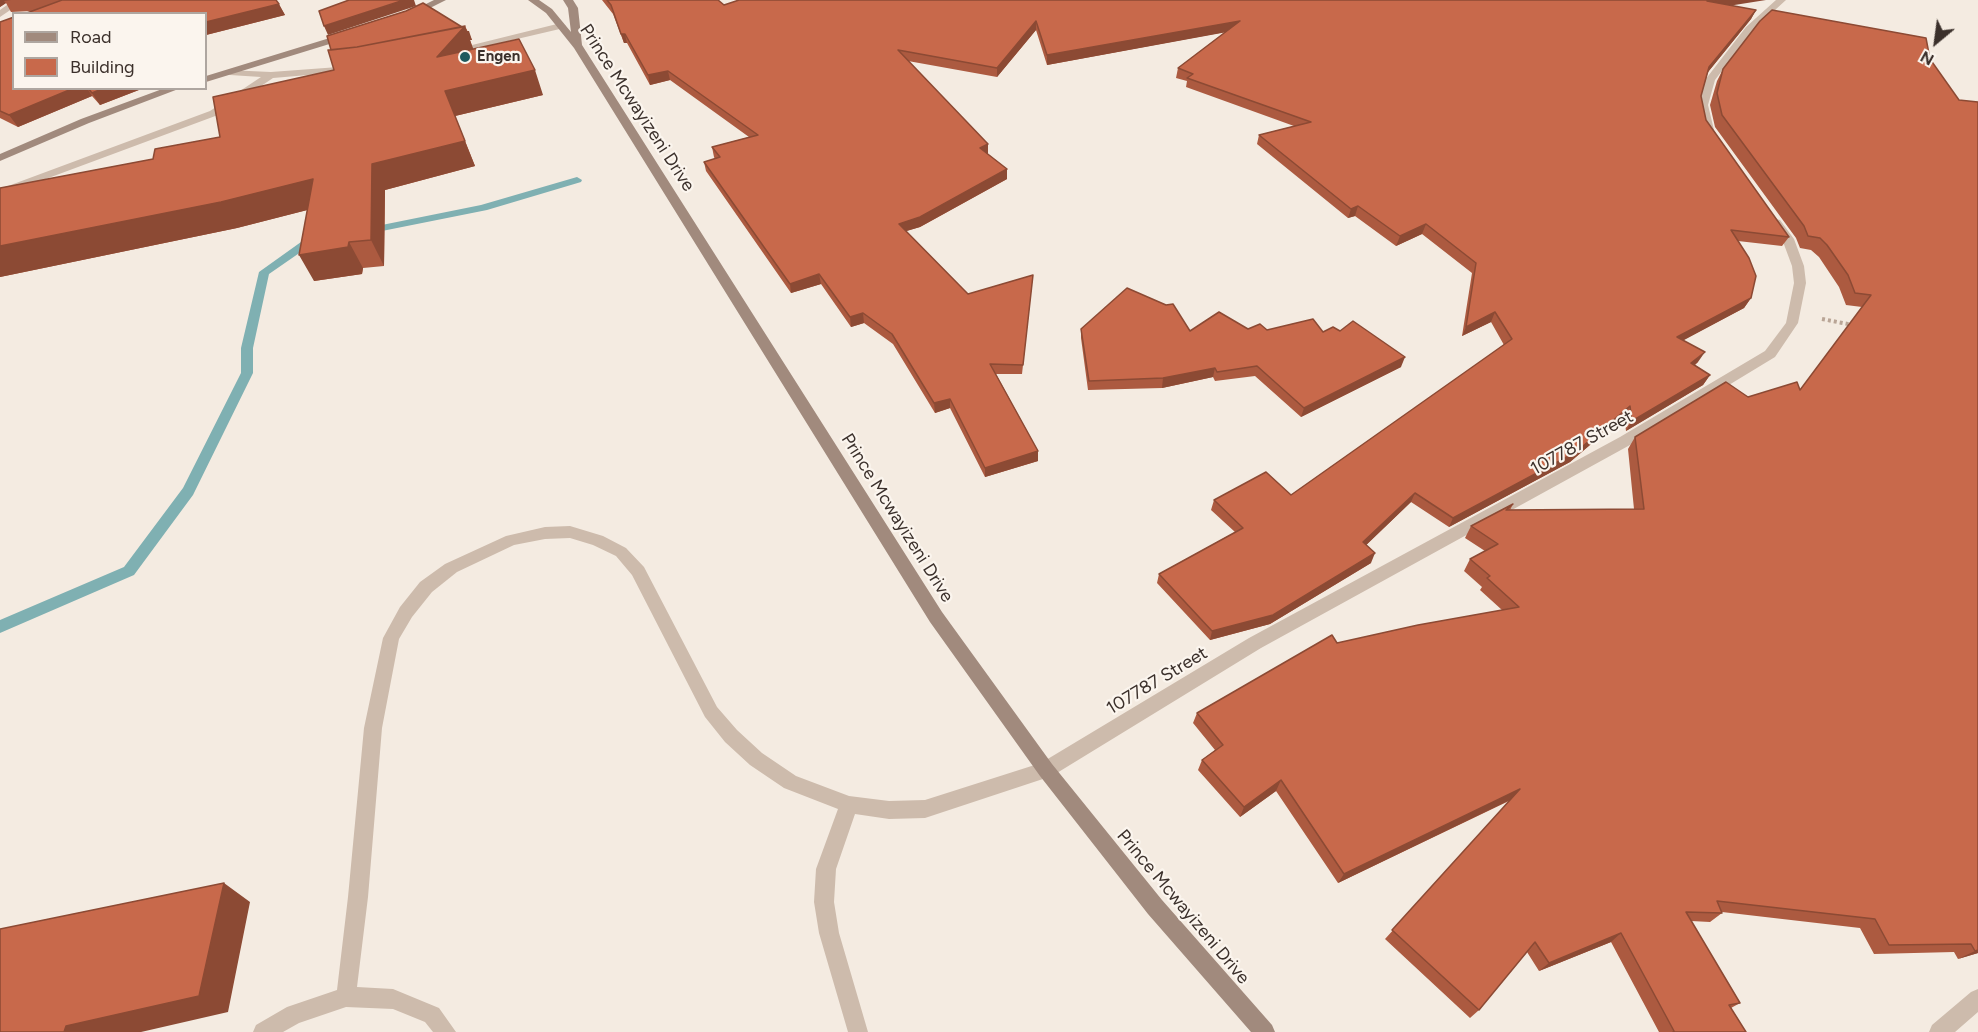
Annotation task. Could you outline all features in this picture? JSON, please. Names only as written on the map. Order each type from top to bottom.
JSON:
[{"type":"street","points":[[0,14],[20,0]]},
{"type":"street","points":[[406,16],[441,0]]},
{"type":"street","name":"Prince Mcwayizeni Drive","points":[[533,0],[549,11],[578,47],[936,617],[1046,770],[1155,907],[1265,1032]]},
{"type":"street","points":[[568,0],[573,8],[578,47]]},
{"type":"street","points":[[1714,138],[1708,128],[1703,105],[1710,80],[1749,29],[1781,0]]},
{"type":"street","points":[[446,52],[561,26]]},
{"type":"street","points":[[207,79],[361,31]]},
{"type":"street","points":[[230,72],[271,75],[358,68]]},
{"type":"street","points":[[0,193],[214,113],[271,75]]},
{"type":"street","points":[[0,158],[85,121],[170,90]]},
{"type":"street","name":"107787 Street","points":[[346,997],[358,897],[373,728],[391,638],[406,612],[426,587],[451,568],[511,540],[545,533],[570,532],[598,540],[621,552],[638,571],[711,712],[731,736],[756,759],[790,782],[849,805],[889,810],[925,809],[1046,770],[1255,643],[1625,441],[1770,354],[1792,323],[1800,283],[1798,266],[1788,239],[1766,206]]},
{"type":"street","points":[[849,805],[826,869],[824,902],[829,933],[858,1032]]},
{"type":"street","points":[[264,1032],[294,1014],[346,997],[393,999],[432,1015],[447,1032]]},
{"type":"street","points":[[1939,1032],[1978,999]]},
{"type":"path","points":[[1795,313],[1860,326]]},
{"type":"building","points":[[62,0],[276,0],[279,4],[207,22],[207,12],[29,12]]},
{"type":"building","points":[[349,0],[404,0],[324,26],[319,11]]},
{"type":"building","points":[[607,0],[718,0],[724,5],[739,0],[1715,0],[1707,1],[1756,10],[1709,67],[1701,96],[1706,120],[1789,237],[1731,230],[1749,258],[1756,276],[1751,298],[1677,337],[1705,352],[1691,363],[1710,375],[1632,421],[1630,406],[1576,452],[1453,518],[1415,493],[1363,542],[1375,553],[1273,615],[1212,631],[1159,574],[1243,528],[1214,500],[1266,472],[1291,495],[1512,339],[1495,312],[1466,327],[1476,263],[1426,224],[1400,236],[1358,206],[1351,209],[1259,135],[1311,122],[1187,78],[1193,74],[1178,68],[1240,21],[1047,55],[1036,21],[997,68],[898,50],[988,144],[980,148],[1007,169],[920,217],[899,224],[968,294],[1033,275],[1023,365],[990,364],[1038,451],[985,468],[950,399],[934,403],[892,334],[863,313],[850,317],[819,274],[790,284],[704,162],[720,157],[712,147],[758,135],[668,71],[648,75],[625,34],[621,34]]},
{"type":"building","points":[[423,3],[462,27],[331,50],[327,36],[406,11]]},
{"type":"building","points":[[1772,10],[1926,38],[1930,59],[1959,100],[1978,102],[1978,950],[1975,951],[1971,944],[1889,945],[1875,919],[1717,901],[1722,913],[1686,912],[1740,1003],[1729,1005],[1746,1032],[1673,1032],[1621,933],[1549,963],[1535,942],[1479,1010],[1392,930],[1520,789],[1344,874],[1281,780],[1244,807],[1202,760],[1223,745],[1197,713],[1332,635],[1337,643],[1418,625],[1519,607],[1487,578],[1490,576],[1470,559],[1498,544],[1471,526],[1513,504],[1506,510],[1644,509],[1635,437],[1726,382],[1748,397],[1797,382],[1800,390],[1871,295],[1855,293],[1848,275],[1827,245],[1820,238],[1808,236],[1804,226],[1722,115],[1717,93],[1723,69],[1760,21]]},
{"type":"building","points":[[12,18],[12,90],[69,90],[9,115],[0,111],[0,22]]},
{"type":"building","points":[[465,26],[437,57],[519,39],[535,70],[445,91],[465,141],[372,164],[371,240],[349,242],[348,247],[299,255],[313,179],[221,202],[0,246],[0,188],[153,159],[155,149],[220,137],[213,97],[334,70],[328,50],[357,47]]},
{"type":"building","points":[[1127,288],[1166,305],[1173,304],[1190,331],[1219,312],[1248,329],[1260,324],[1267,330],[1313,319],[1323,332],[1333,327],[1340,331],[1353,321],[1405,357],[1304,408],[1257,366],[1217,372],[1215,368],[1163,378],[1089,381],[1081,329]]},
{"type":"building","points":[[224,883],[199,996],[66,1026],[64,1032],[0,1032],[0,929]]},
{"type":"waterway","points":[[367,231],[483,208],[577,180]]},
{"type":"waterway","points":[[0,627],[129,571],[188,491],[247,373],[247,348],[264,272],[305,244],[315,242]]},
{"type":"place","name":"Engen","points":[[465,57]]}]
